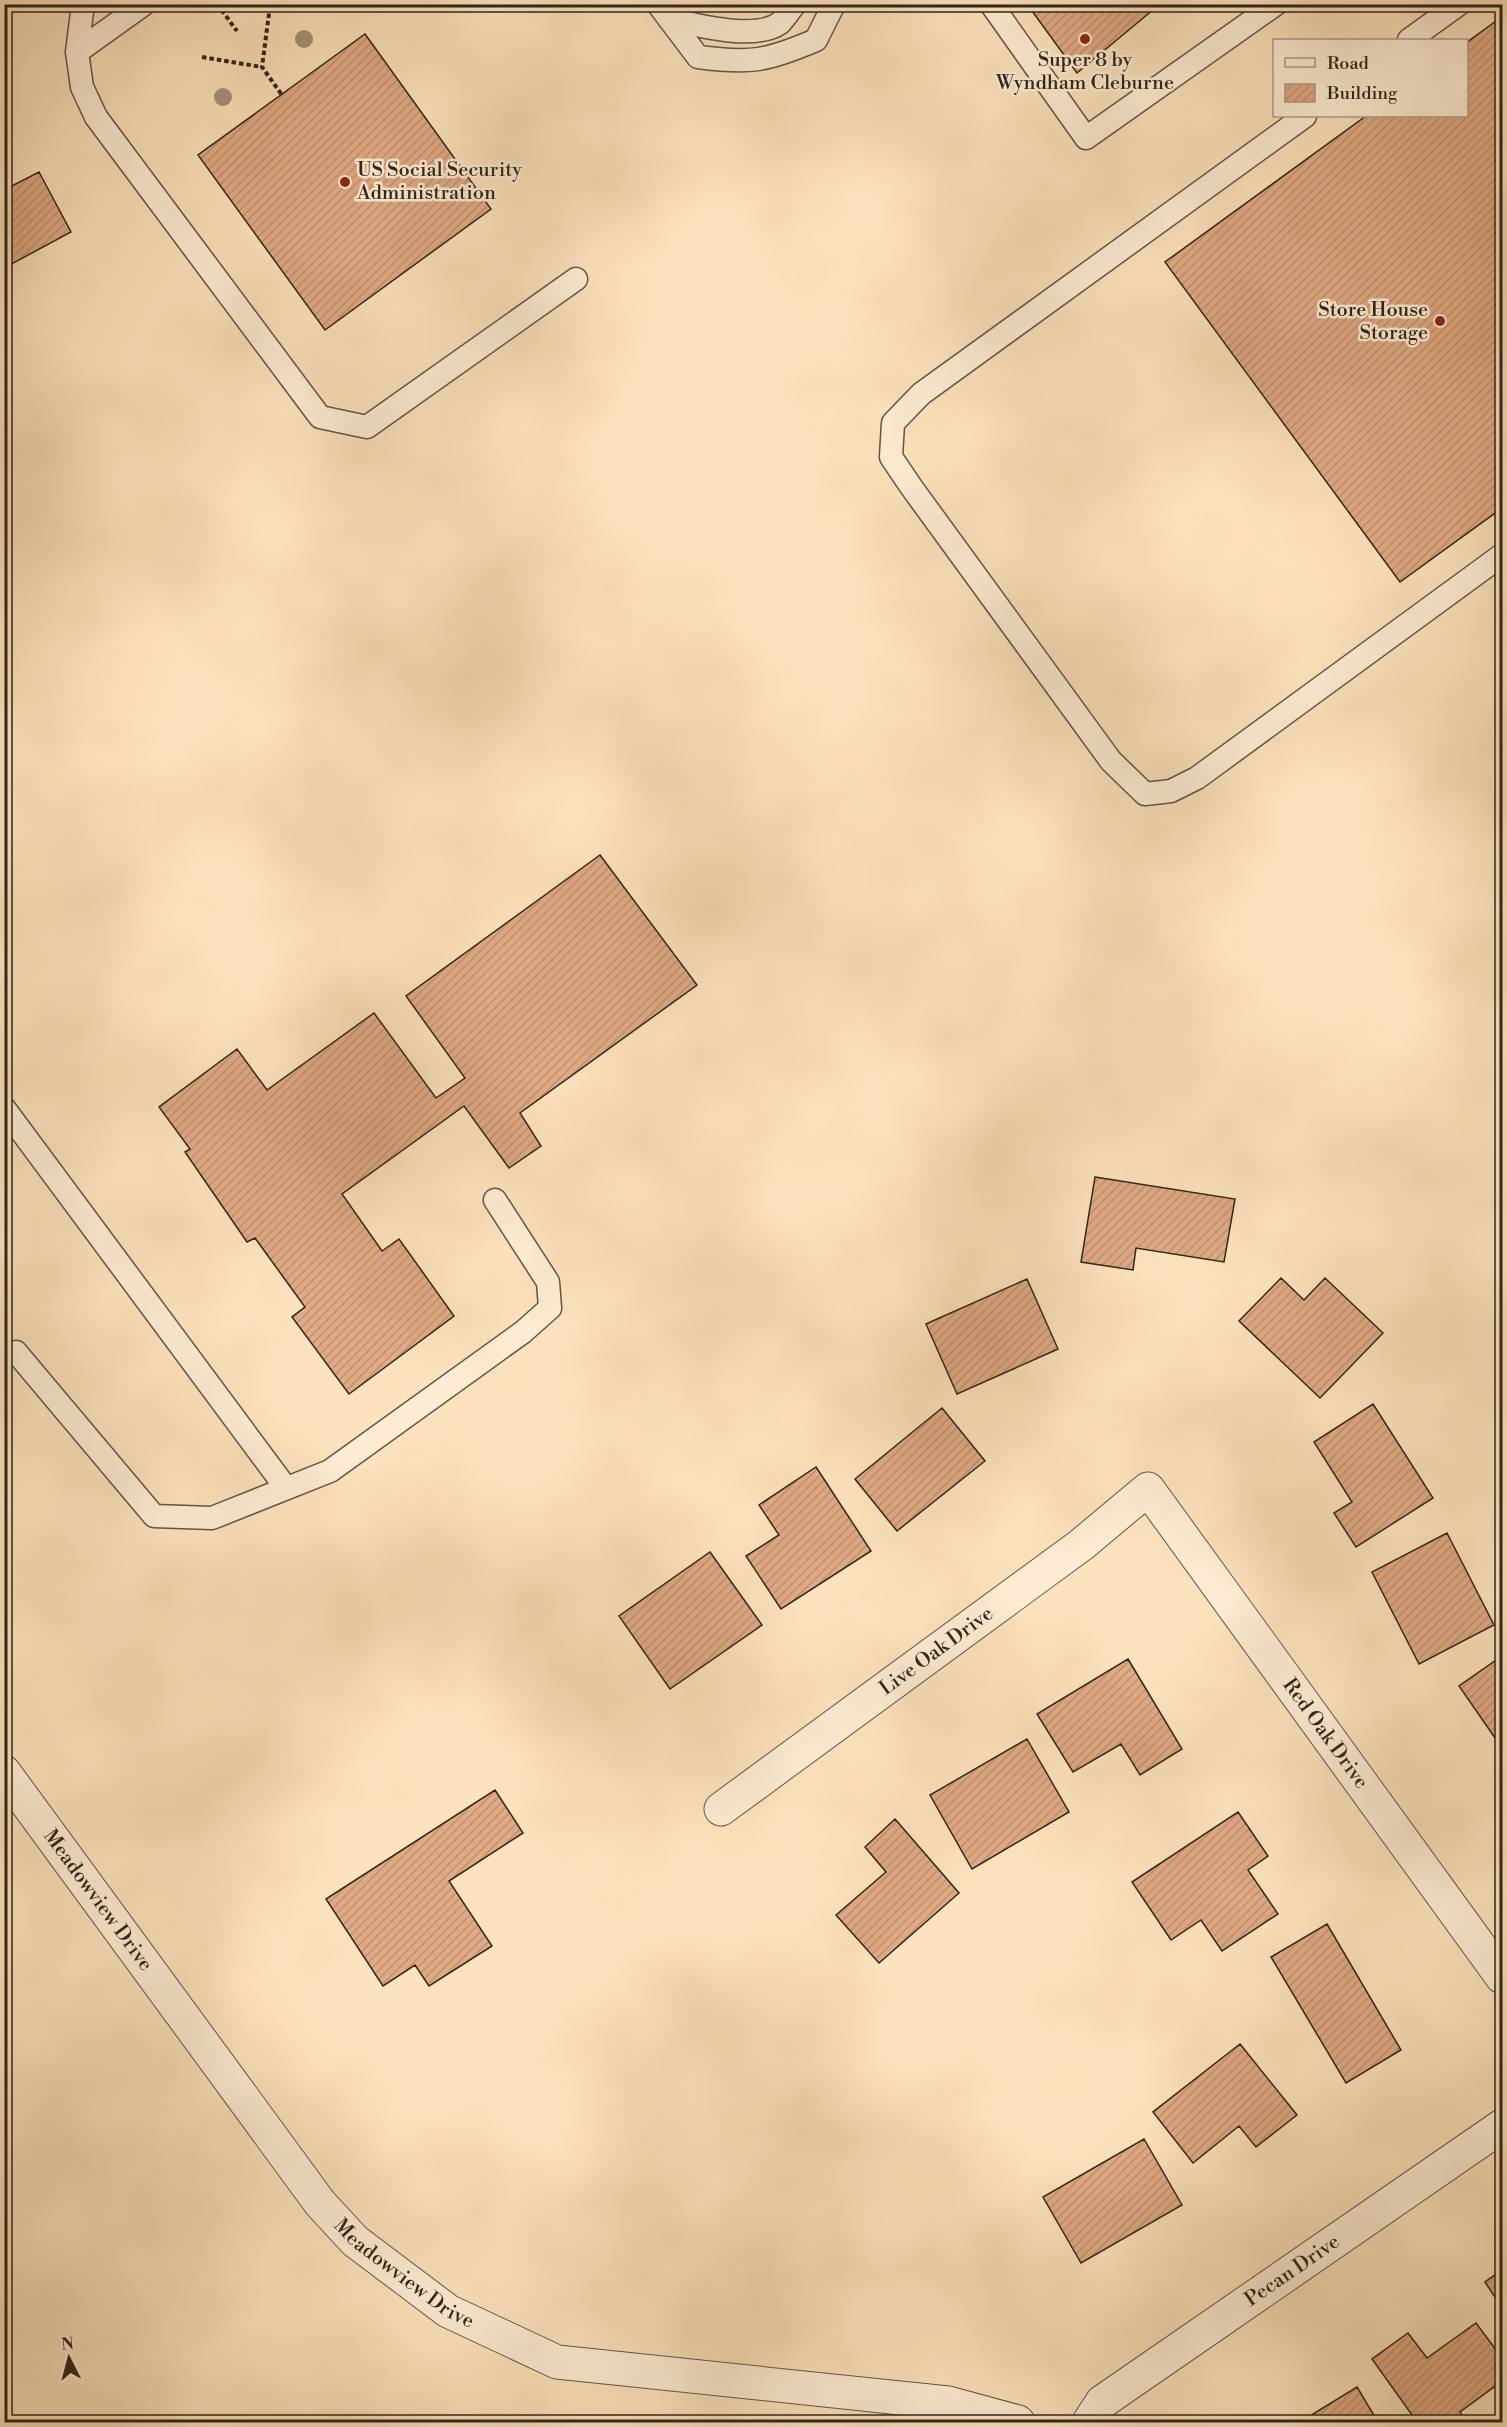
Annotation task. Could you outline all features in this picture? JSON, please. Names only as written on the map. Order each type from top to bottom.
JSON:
[{"type":"street","name":"Live Oak Drive","points":[[721,1809],[1080,1545],[1148,1489]]},
{"type":"street","name":"Red Oak Drive","points":[[1148,1489],[1503,1977]]},
{"type":"street","name":"Meadowview Drive","points":[[4,1772],[320,2203],[355,2241],[448,2311],[557,2362],[948,2403],[1018,2422]]},
{"type":"street","name":"Pecan Drive","points":[[1089,2422],[1102,2402],[1503,2126]]},
{"type":"lane","points":[[83,4],[77,52],[82,87],[96,117],[320,417],[368,427],[576,279]]},
{"type":"lane","points":[[77,52],[144,4]]},
{"type":"lane","points":[[663,12],[708,27],[755,32],[779,23],[795,4]]},
{"type":"lane","points":[[663,12],[698,57],[734,62],[760,60],[816,40],[834,4]]},
{"type":"lane","points":[[991,4],[1086,138],[1276,4]]},
{"type":"lane","points":[[1410,39],[1459,4]]},
{"type":"lane","points":[[1304,117],[921,394],[893,423],[891,457],[1111,761],[1145,794],[1171,791],[1197,778],[1503,555]]},
{"type":"lane","points":[[4,1108],[286,1488]]},
{"type":"lane","points":[[8,1350],[154,1516],[212,1518],[330,1471],[523,1332],[550,1308],[548,1282],[495,1200]]},
{"type":"path","points":[[217,4],[237,31]]},
{"type":"path","points":[[270,6],[262,67],[282,95]]},
{"type":"path","points":[[202,57],[262,67]]},
{"type":"building","name":"Super 8 by Wyndham Cleburne","points":[[1027,4],[1160,4],[1077,73]]},
{"type":"building","points":[[1496,21],[1502,30],[1502,508],[1400,582],[1165,262],[1365,117],[1468,117],[1468,42]]},
{"type":"building","name":"US Social Security Administration","points":[[365,34],[491,209],[325,330],[198,155]]},
{"type":"building","points":[[39,172],[71,232],[4,268],[4,190]]},
{"type":"building","points":[[600,855],[697,985],[520,1113],[541,1146],[509,1168],[464,1106],[342,1194],[382,1251],[399,1239],[454,1316],[349,1394],[292,1317],[305,1307],[255,1238],[247,1242],[185,1152],[190,1149],[159,1107],[237,1049],[267,1090],[374,1013],[436,1098],[465,1078],[406,996]]},
{"type":"building","points":[[1095,1177],[1235,1199],[1224,1262],[1136,1248],[1133,1270],[1081,1262]]},
{"type":"building","points":[[1281,1278],[1304,1300],[1325,1278],[1383,1333],[1320,1398],[1239,1321]]},
{"type":"building","points":[[1027,1279],[1058,1349],[957,1394],[926,1324]]},
{"type":"building","points":[[1373,1404],[1433,1498],[1356,1547],[1334,1513],[1352,1502],[1314,1442]]},
{"type":"building","points":[[942,1408],[985,1461],[897,1531],[855,1479]]},
{"type":"building","points":[[816,1467],[871,1551],[781,1609],[746,1556],[779,1535],[759,1505]]},
{"type":"building","points":[[1447,1533],[1494,1625],[1419,1664],[1372,1572]]},
{"type":"building","points":[[710,1552],[762,1625],[670,1689],[619,1616]]},
{"type":"building","points":[[1502,1656],[1502,1748],[1459,1686]]},
{"type":"building","points":[[1128,1659],[1182,1749],[1140,1775],[1121,1744],[1073,1772],[1037,1714]]},
{"type":"building","points":[[1027,1739],[1069,1812],[972,1869],[930,1795]]},
{"type":"building","points":[[495,1790],[523,1833],[449,1881],[492,1946],[429,1986],[415,1965],[383,1986],[326,1899]]},
{"type":"building","points":[[1238,1812],[1268,1856],[1248,1870],[1278,1914],[1222,1951],[1201,1920],[1171,1940],[1132,1882]]},
{"type":"building","points":[[895,1819],[959,1893],[879,1963],[836,1915],[886,1872],[865,1847]]},
{"type":"building","points":[[1327,1924],[1401,2050],[1346,2083],[1271,1957]]},
{"type":"building","points":[[1240,2044],[1297,2115],[1256,2147],[1239,2126],[1193,2163],[1153,2112]]},
{"type":"building","points":[[1144,2139],[1182,2205],[1081,2263],[1043,2197]]},
{"type":"building","points":[[1502,2270],[1502,2308],[1485,2282]]},
{"type":"building","points":[[1476,2323],[1502,2358],[1502,2381],[1460,2412],[1466,2422],[1417,2422],[1372,2359],[1408,2333],[1427,2358]]},
{"type":"building","points":[[1357,2387],[1378,2422],[1300,2422]]},
{"type":"place","name":"Super 8 by Wyndham Cleburne","points":[[1085,39]]},
{"type":"place","name":"US Social Security Administration","points":[[345,182]]},
{"type":"place","name":"Store House Storage","points":[[1440,321]]}]
